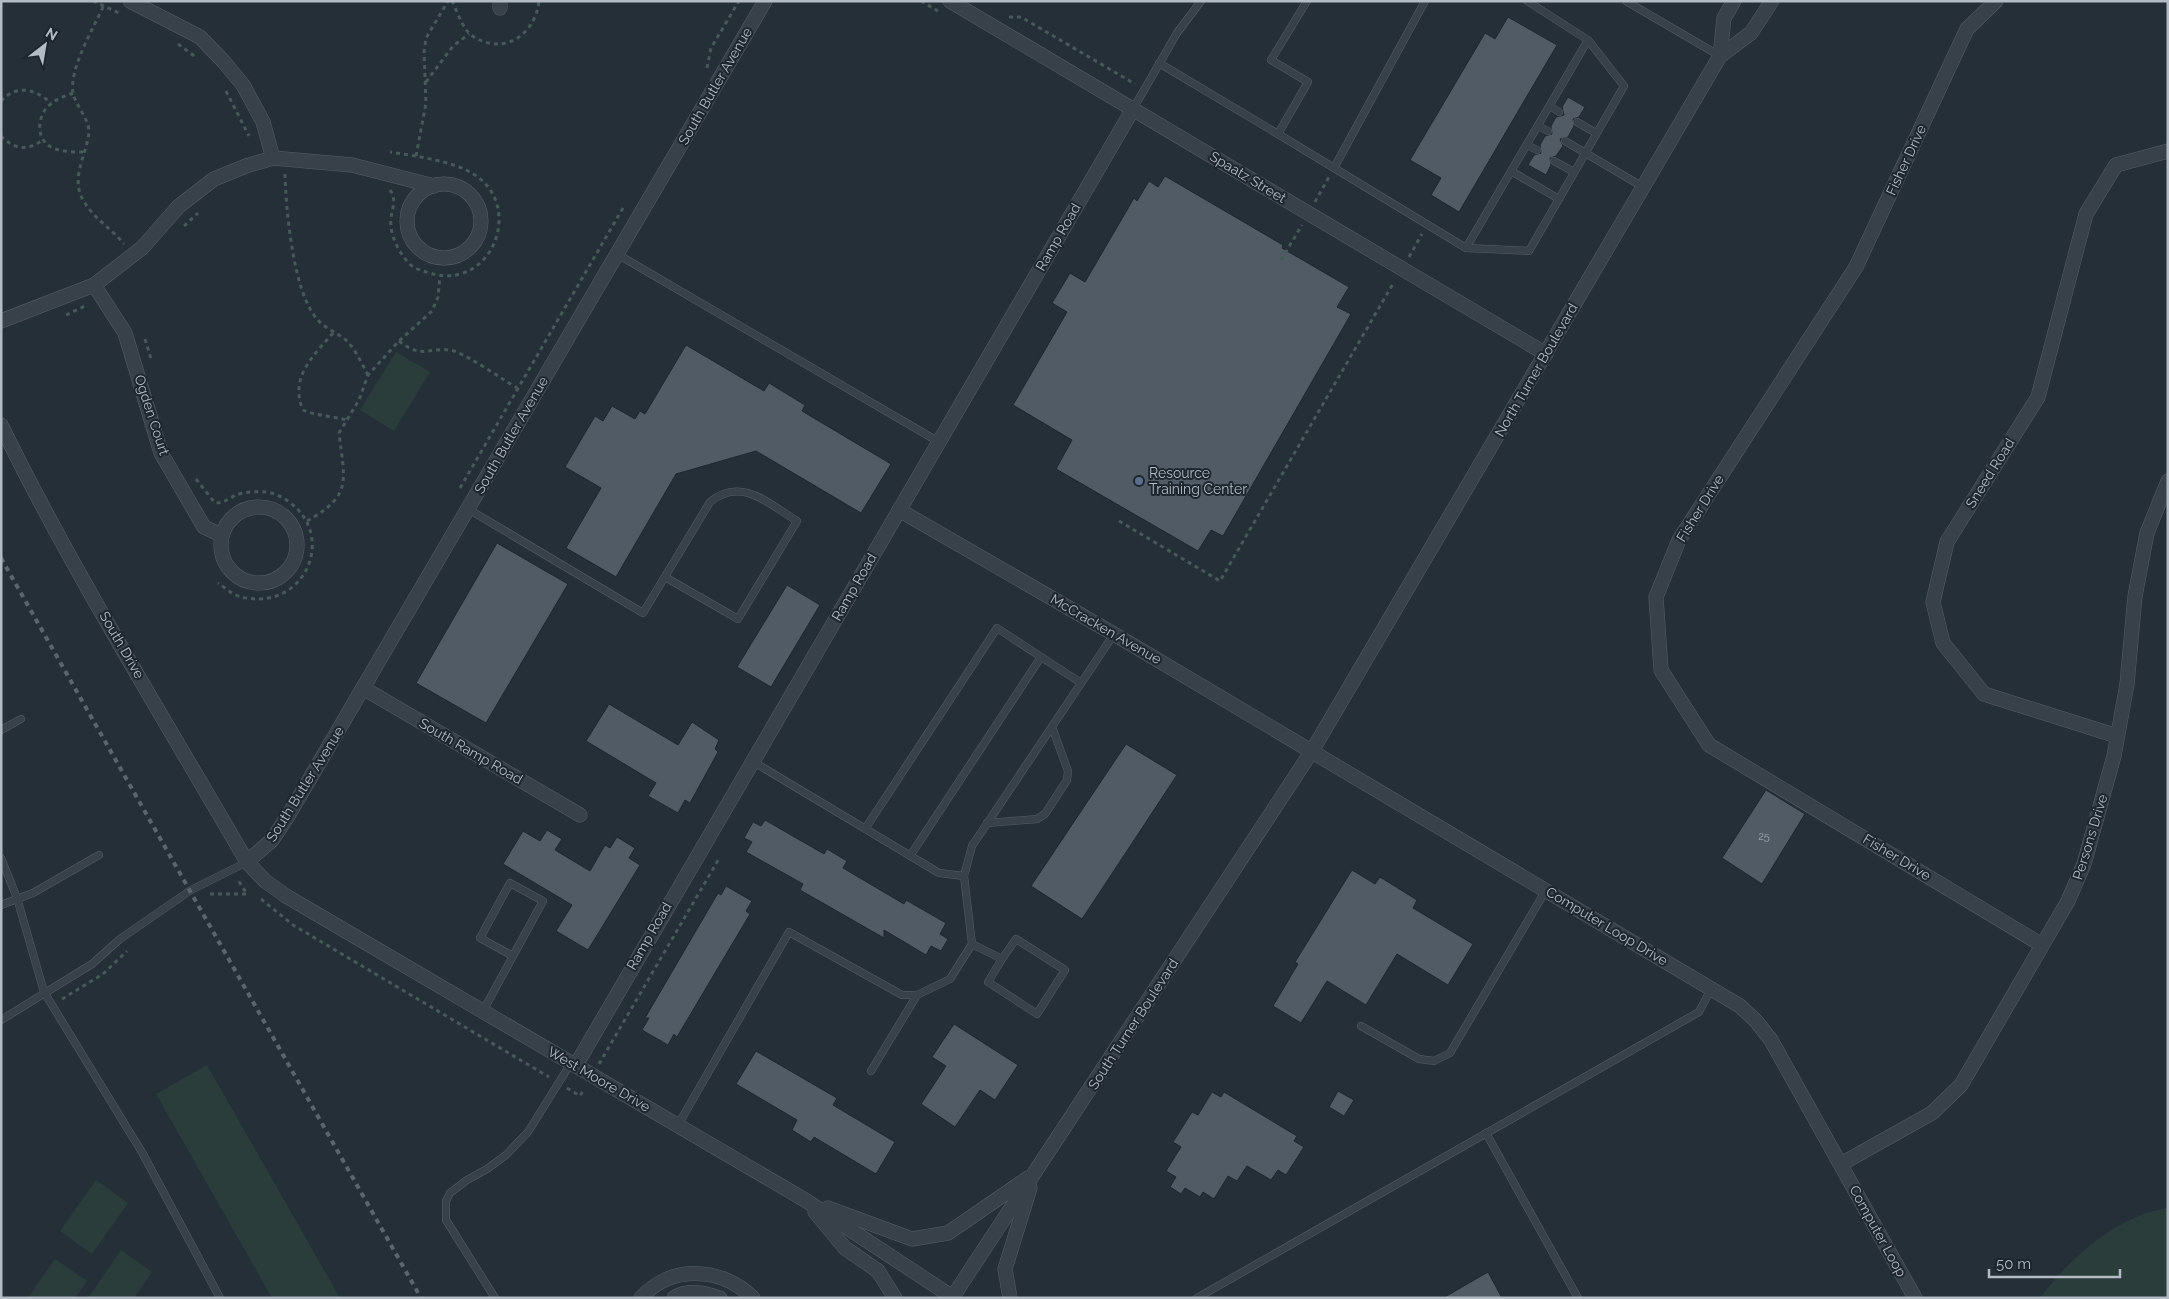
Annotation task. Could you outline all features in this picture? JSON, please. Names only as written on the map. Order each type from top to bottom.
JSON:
[{"type":"street","points":[[130,1],[200,37],[224,62],[243,85],[263,122],[273,158]]},
{"type":"street","name":"South Butler Avenue","points":[[247,862],[263,850],[280,829],[765,1]]},
{"type":"street","name":"Spaatz Street","points":[[950,1],[1546,354]]},
{"type":"street","points":[[1720,56],[1724,18],[1734,1]]},
{"type":"street","name":"North Turner Boulevard","points":[[1312,751],[1720,56],[1751,34],[1772,1]]},
{"type":"street","name":"Fisher Drive","points":[[1996,1],[1967,29],[1856,267],[1679,540],[1656,597],[1661,670],[1709,745],[2042,945]]},
{"type":"street","name":"Ramp Road","points":[[573,1064],[1133,109]]},
{"type":"street","name":"Sneed Road","points":[[2118,736],[1984,694],[1943,643],[1933,602],[1947,542],[2038,397],[2086,214],[2116,165],[2168,151]]},
{"type":"street","points":[[1,321],[98,290],[142,248],[179,206],[214,179],[273,158],[352,165],[434,186],[449,184],[463,189],[474,199],[480,212],[481,226],[476,240],[467,251],[454,257],[439,258],[426,254],[414,244],[408,231],[407,216],[412,203],[421,192],[434,186]]},
{"type":"street","name":"Ogden Court","points":[[98,290],[125,332],[160,452],[204,527],[221,534]]},
{"type":"street","name":"South Drive","points":[[1,425],[21,466],[108,621],[247,862]]},
{"type":"street","name":"Persons Drive","points":[[1841,1164],[1932,1113],[1961,1085],[2068,901],[2084,864],[2118,736],[2128,684],[2135,596],[2145,542],[2168,481]]},
{"type":"street","points":[[254,507],[269,508],[283,515],[293,526],[297,541],[296,556],[289,569],[278,579],[263,584],[248,583],[235,576],[225,564],[220,550],[221,534],[228,521],[240,511],[254,507]]},
{"type":"street","name":"McCracken Avenue","points":[[899,510],[1312,751]]},
{"type":"street","name":"South Ramp Road","points":[[363,688],[580,814]]},
{"type":"street","name":"Computer Loop Drive","points":[[1312,751],[1740,1006],[1756,1021],[1771,1040],[1841,1164]]},
{"type":"street","name":"South Turner Boulevard","points":[[953,1297],[1312,751]]},
{"type":"street","name":"West Moore Drive","points":[[247,862],[266,881],[286,896],[805,1200],[953,1297]]},
{"type":"street","name":"Computer Loop","points":[[1841,1164],[1914,1298]]},
{"type":"street","points":[[805,1200],[912,1239],[948,1233],[1034,1173]]},
{"type":"street","points":[[1010,1298],[1005,1269],[1034,1173]]},
{"type":"street","points":[[805,1200],[845,1248],[878,1271],[895,1298]]},
{"type":"street","points":[[641,1298],[666,1279],[697,1272],[725,1278],[753,1298]]},
{"type":"street","points":[[674,1298],[678,1294],[696,1291],[720,1298]]},
{"type":"lane","points":[[1133,109],[1177,34],[1202,1]]},
{"type":"lane","points":[[1278,134],[1308,82],[1271,60],[1306,1]]},
{"type":"lane","points":[[1334,168],[1425,1]]},
{"type":"lane","points":[[1159,63],[1466,248],[1529,251],[1624,86],[1588,40],[1527,1]]},
{"type":"lane","points":[[1626,1],[1720,56]]},
{"type":"lane","points":[[1466,248],[1588,40]]},
{"type":"lane","points":[[1550,106],[1559,112]]},
{"type":"lane","points":[[1576,122],[1596,133]]},
{"type":"lane","points":[[1538,126],[1548,131]]},
{"type":"lane","points":[[1565,141],[1643,187]]},
{"type":"lane","points":[[1527,145],[1537,150]]},
{"type":"lane","points":[[1554,160],[1574,172]]},
{"type":"lane","points":[[1511,171],[1559,199]]},
{"type":"lane","points":[[617,254],[939,442]]},
{"type":"lane","points":[[468,508],[643,613],[710,502],[718,495],[733,491],[747,492],[796,521],[738,619],[665,577]]},
{"type":"lane","points":[[865,829],[997,628],[1081,683]]},
{"type":"lane","points":[[678,1126],[789,932],[902,995],[917,995],[950,979],[972,944],[964,876],[972,846],[1114,634]]},
{"type":"lane","points":[[910,856],[1041,656]]},
{"type":"lane","points":[[1,730],[21,719]]},
{"type":"lane","points":[[987,823],[1037,819],[1045,814],[1067,780],[1068,771],[1052,727]]},
{"type":"lane","points":[[752,761],[939,873],[964,876]]},
{"type":"lane","points":[[1,905],[33,893],[99,855]]},
{"type":"lane","points":[[1,858],[17,898],[44,992],[143,1154],[220,1298]]},
{"type":"lane","points":[[1,1020],[92,964],[120,939],[191,890],[247,862]]},
{"type":"lane","points":[[483,1011],[514,956],[543,901],[510,883],[480,938],[514,956]]},
{"type":"lane","points":[[1361,1026],[1419,1059],[1434,1061],[1450,1053],[1546,890]]},
{"type":"lane","points":[[1016,939],[1065,970],[1037,1014],[988,982],[1002,959],[1016,939]]},
{"type":"lane","points":[[972,944],[1002,959]]},
{"type":"lane","points":[[1197,1298],[1700,1012],[1712,988]]},
{"type":"lane","points":[[871,1072],[917,995]]},
{"type":"lane","points":[[495,1298],[446,1220],[446,1201],[450,1193],[506,1155],[528,1132],[573,1064]]},
{"type":"lane","points":[[1486,1134],[1578,1298]]},
{"type":"path","points":[[416,156],[426,103],[424,52],[426,38],[448,1]]},
{"type":"path","points":[[452,1],[469,34],[485,42],[503,44],[518,40],[526,31],[538,10],[539,1]]},
{"type":"path","points":[[702,76],[707,67],[711,48],[739,1]]},
{"type":"path","points":[[103,7],[77,66],[73,93],[89,130],[78,178],[81,196],[107,229],[117,235],[133,255]]},
{"type":"path","points":[[1005,17],[1021,17],[1144,90]]},
{"type":"path","points":[[425,82],[453,46],[469,34]]},
{"type":"path","points":[[1,101],[17,90],[30,89],[51,103]]},
{"type":"path","points":[[73,93],[51,103],[43,112],[40,123],[43,140],[52,148],[84,152]]},
{"type":"path","points":[[1,136],[10,144],[23,148],[33,147],[43,140]]},
{"type":"path","points":[[382,187],[389,189],[394,196],[391,231],[398,248],[412,266],[440,276],[456,276],[472,269],[490,254],[499,232],[496,202],[486,186],[475,175],[457,167],[416,156],[390,152]]},
{"type":"path","points":[[278,176],[294,176]]},
{"type":"path","points":[[460,488],[627,202]]},
{"type":"path","points":[[178,232],[202,209]]},
{"type":"path","points":[[1118,521],[1220,581],[1427,226]]},
{"type":"path","points":[[307,522],[325,511],[335,500],[344,484],[345,465],[339,433],[359,400],[368,375],[400,340],[432,311],[438,297],[440,276]]},
{"type":"path","points":[[63,315],[81,309],[98,290]]},
{"type":"path","points":[[332,332],[304,366],[299,379],[300,403],[303,410],[311,414],[331,415],[347,420]]},
{"type":"path","points":[[144,338],[153,367]]},
{"type":"path","points":[[400,340],[409,349],[423,353],[442,350],[455,352],[517,388]]},
{"type":"path","points":[[192,474],[215,503],[223,503],[236,495],[267,492],[285,498],[298,509],[307,522],[313,544],[308,569],[293,589],[272,598],[250,599],[234,594],[218,582]]},
{"type":"path","points":[[204,898],[211,894],[247,894],[232,870]]},
{"type":"path","points":[[52,1004],[102,974],[130,948]]},
{"type":"green space","points":[[396,352],[430,372],[394,431],[360,410]]},
{"type":"green space","points":[[207,1065],[340,1298],[272,1298],[156,1094]]},
{"type":"green space","points":[[96,1180],[128,1203],[92,1254],[60,1231]]},
{"type":"green space","points":[[2168,1208],[2168,1298],[2040,1298],[2065,1268],[2113,1229],[2130,1220]]},
{"type":"green space","points":[[121,1250],[152,1272],[134,1298],[88,1298]]},
{"type":"green space","points":[[55,1259],[87,1281],[75,1298],[28,1298]]},
{"type":"building","points":[[1508,17],[1557,45],[1459,212],[1431,195],[1441,178],[1410,160],[1485,33],[1495,39]]},
{"type":"building","points":[[1568,97],[1585,107],[1579,117],[1573,119],[1574,126],[1568,137],[1560,139],[1563,146],[1556,156],[1550,158],[1551,165],[1546,175],[1528,165],[1534,155],[1541,153],[1540,145],[1545,136],[1552,134],[1551,126],[1556,117],[1564,115],[1562,107]]},
{"type":"building","points":[[1165,176],[1283,245],[1282,248],[1349,287],[1337,307],[1351,314],[1223,536],[1211,530],[1198,551],[1056,469],[1072,440],[1013,405],[1067,312],[1052,303],[1070,273],[1085,282],[1134,198],[1137,201],[1149,181],[1158,187]]},
{"type":"building","points":[[686,345],[764,391],[769,383],[805,405],[802,411],[891,464],[861,513],[756,451],[676,474],[616,577],[566,548],[601,488],[565,467],[595,416],[603,421],[612,406],[635,419],[640,411],[645,414]]},
{"type":"building","points":[[497,543],[568,584],[486,723],[416,683]]},
{"type":"building","points":[[787,585],[820,605],[771,687],[737,667]]},
{"type":"building","points":[[609,704],[678,745],[692,722],[719,740],[715,749],[718,752],[690,803],[685,800],[678,813],[648,796],[656,783],[586,741]]},
{"type":"building","points":[[1126,744],[1177,775],[1082,919],[1031,886]]},
{"type":"building","points":[[1766,790],[1805,814],[1762,884],[1722,858]]},
{"type":"building","points":[[765,820],[824,854],[827,849],[847,861],[843,868],[904,904],[906,900],[946,923],[940,934],[948,939],[941,951],[931,946],[926,955],[884,930],[884,938],[800,890],[803,884],[746,852],[752,842],[744,838],[753,822],[761,826]]},
{"type":"building","points":[[547,830],[562,839],[555,850],[590,871],[605,845],[610,848],[617,837],[635,848],[629,858],[640,865],[588,950],[556,931],[572,905],[503,864],[523,831],[540,841]]},
{"type":"building","points":[[1352,870],[1375,884],[1380,877],[1417,900],[1413,908],[1473,944],[1448,985],[1397,954],[1366,1005],[1327,981],[1301,1023],[1273,1006],[1298,964],[1295,962]]},
{"type":"building","points":[[726,886],[752,901],[746,911],[750,914],[677,1037],[674,1034],[668,1045],[642,1030],[649,1018],[645,1018],[718,893],[721,895]]},
{"type":"building","points":[[954,1024],[1018,1065],[995,1100],[980,1090],[955,1127],[921,1104],[946,1066],[932,1057]]},
{"type":"building","points":[[756,1051],[837,1098],[833,1105],[895,1142],[876,1174],[814,1137],[811,1142],[792,1130],[797,1120],[736,1084]]},
{"type":"building","points":[[1338,1091],[1354,1100],[1344,1116],[1329,1107]]},
{"type":"building","points":[[1212,1092],[1221,1097],[1224,1092],[1297,1136],[1294,1141],[1304,1147],[1286,1175],[1278,1170],[1271,1180],[1247,1166],[1237,1181],[1228,1176],[1214,1199],[1203,1192],[1200,1197],[1185,1188],[1181,1194],[1170,1187],[1176,1177],[1166,1171],[1181,1147],[1173,1142],[1192,1112],[1198,1115]]},
{"type":"building","points":[[1488,1272],[1502,1298],[1443,1298]]},
{"type":"railway","points":[[1,558],[421,1298]]},
{"type":"place","name":"Resource Training Center","points":[[1139,481]]}]
